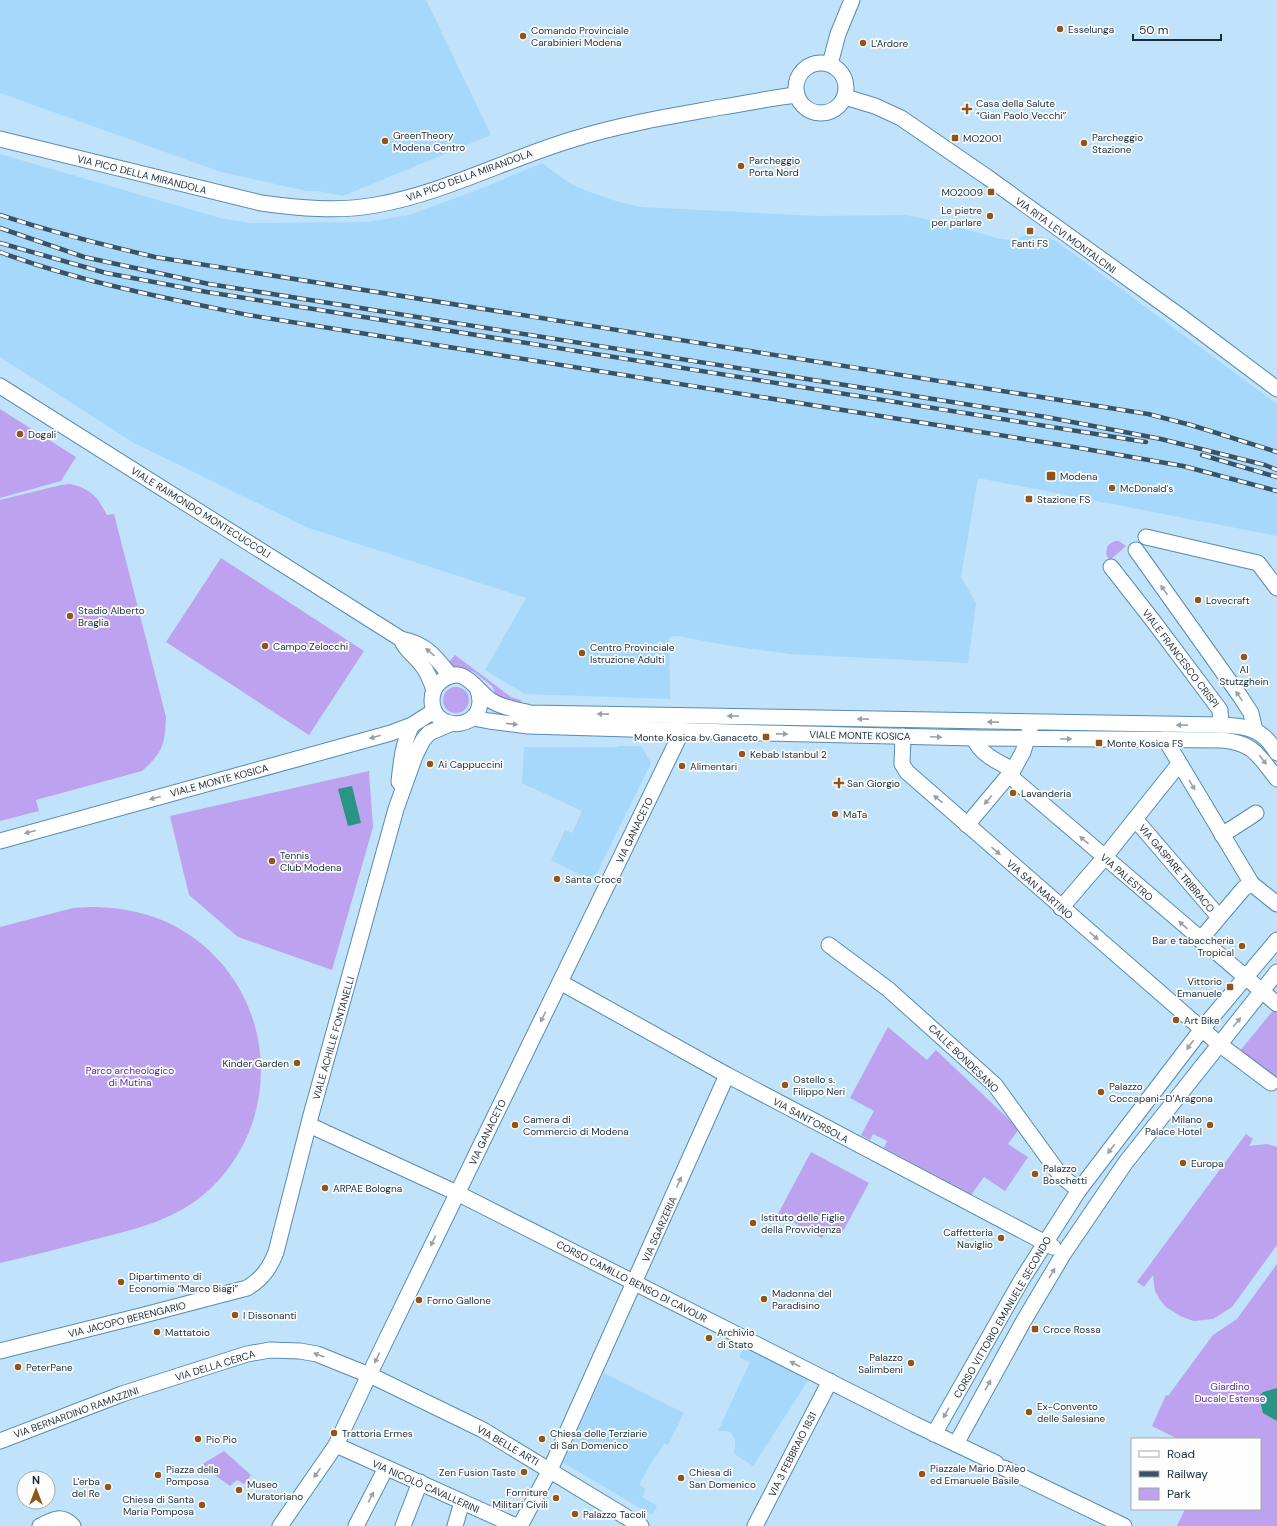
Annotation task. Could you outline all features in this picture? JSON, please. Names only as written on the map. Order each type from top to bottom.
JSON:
[{"type":"street","points":[[830,64],[838,34],[852,0]]},
{"type":"street","points":[[816,63],[830,64],[836,68],[844,78],[846,84],[845,97],[837,108],[823,114],[809,111],[804,107],[796,94],[797,81],[804,69],[816,63]]},
{"type":"street","name":"VIA PICO DELLA MIRANDOLA","points":[[0,139],[261,203],[300,208],[341,208],[374,206],[407,198],[538,150],[619,126],[796,94]]},
{"type":"street","name":"VIA RITA LEVI MONTALCINI","points":[[845,97],[875,106],[901,118],[988,177],[1180,316],[1277,389]]},
{"type":"street","name":"VIALE RAIMONDO MONTECUCCOLI","points":[[0,386],[401,639],[421,645],[433,654],[451,676]]},
{"type":"street","points":[[1146,537],[1258,562],[1277,588]]},
{"type":"street","points":[[1136,550],[1240,696],[1251,713],[1255,731]]},
{"type":"street","name":"VIALE FRANCESCO CRISPI","points":[[1111,567],[1220,710],[1221,725]]},
{"type":"street","name":"VIALE RAIMONDO MONTECUCCOLI","points":[[401,639],[404,646],[427,672],[434,690]]},
{"type":"street","points":[[450,724],[444,721],[434,711],[432,704],[434,690],[441,681],[451,676]]},
{"type":"street","name":"VIALE MONTE KOSICA","points":[[451,676],[466,678],[491,701],[530,713],[1221,725]]},
{"type":"street","points":[[473,718],[481,704],[480,695],[477,688]]},
{"type":"street","name":"VIALE MONTE KOSICA","points":[[0,841],[391,733],[412,725],[434,711]]},
{"type":"street","name":"VIALE MONTE KOSICA","points":[[450,724],[458,725],[473,718],[528,726],[682,731],[974,738],[1222,740],[1235,741],[1246,745],[1257,753],[1277,779]]},
{"type":"street","points":[[967,825],[1012,773],[1023,752],[1032,722]]},
{"type":"street","name":"VIALE ACHILLE FONTANELLI","points":[[270,1266],[276,1252],[309,1124],[396,809],[415,756],[423,740],[429,733],[450,724]]},
{"type":"street","name":"VIALE ACHILLE FONTANELLI","points":[[396,809],[406,737],[412,725]]},
{"type":"street","points":[[1221,725],[1241,727],[1255,731],[1263,735],[1277,753]]},
{"type":"street","name":"VIA GANACETO","points":[[280,1526],[336,1445],[682,731]]},
{"type":"street","name":"VIA SAN MARTINO","points":[[904,736],[902,761],[903,768],[1061,908],[1202,1029]]},
{"type":"street","name":"VIA PALESTRO","points":[[974,738],[982,752],[1012,773],[1104,858],[1244,977]]},
{"type":"street","points":[[1165,739],[1252,884],[1277,904]]},
{"type":"street","points":[[1061,908],[1104,858],[1175,769]]},
{"type":"street","points":[[1222,835],[1256,813]]},
{"type":"street","name":"VIA GASPARE TRIBRACO","points":[[1135,819],[1219,917]]},
{"type":"street","points":[[1200,940],[1244,888],[1252,884]]},
{"type":"street","name":"CORSO VITTORIO EMANUELE SECONDO","points":[[934,1434],[1021,1281],[1079,1190],[1202,1029],[1244,977],[1277,940]]},
{"type":"street","name":"CALLE BONDESANO","points":[[829,945],[888,989],[995,1085],[1061,1176],[1079,1190]]},
{"type":"street","name":"CORSO VITTORIO EMANUELE SECONDO","points":[[956,1444],[1023,1322],[1064,1253],[1126,1162],[1277,972]]},
{"type":"street","points":[[1244,977],[1277,1004]]},
{"type":"street","name":"VIA SANT'ORSOLA","points":[[560,982],[727,1075],[1064,1253]]},
{"type":"street","points":[[1202,1029],[1219,1044],[1271,1083]]},
{"type":"street","name":"VIA SGARZERIA","points":[[520,1526],[550,1470],[727,1075]]},
{"type":"street","name":"CORSO CAMILLO BENSO DI CAVOUR","points":[[309,1124],[458,1193],[934,1434],[1124,1526]]},
{"type":"street","name":"VIA JACOPO BERENGARIO","points":[[0,1351],[246,1288],[260,1279],[270,1266]]},
{"type":"street","name":"VIA DELLA CERCA","points":[[153,1384],[247,1354],[277,1350],[300,1350],[317,1354],[369,1375]]},
{"type":"street","name":"VIA BELLE ARTI","points":[[369,1375],[483,1430],[641,1526]]},
{"type":"street","name":"VIA 3 FEBBRAIO 1831","points":[[755,1526],[830,1381]]},
{"type":"street","name":"VIA BERNARDINO RAMAZZINI","points":[[0,1441],[122,1394],[153,1384]]},
{"type":"street","name":"VIA NICOLÒ CAVALLERINI","points":[[336,1445],[516,1526]]},
{"type":"street","points":[[356,1526],[386,1468]]},
{"type":"street","points":[[402,1526],[420,1482]]},
{"type":"street","points":[[455,1526],[462,1502]]},
{"type":"street","points":[[40,1526],[58,1518],[66,1520],[72,1526]]},
{"type":"shaded area","points":[[0,0],[426,0],[491,135],[343,196],[318,191],[307,191],[221,172],[0,93]]},
{"type":"shaded area","points":[[0,154],[220,218],[251,223],[367,222],[409,215],[480,189],[542,163],[569,183],[587,191],[619,202],[642,207],[818,216],[904,215],[926,219],[1001,239],[1009,240],[1028,235],[1047,238],[1056,241],[1277,404],[1277,536],[978,478],[961,577],[976,603],[968,663],[790,654],[731,646],[678,636],[669,637],[670,699],[525,694],[485,670],[526,598],[306,527],[134,443],[0,357]]},
{"type":"shaded area","points":[[641,746],[651,763],[593,881],[551,860],[565,830],[572,833],[582,811],[522,783],[524,747]]},
{"type":"shaded area","points":[[352,786],[361,823],[348,826],[338,789]]},
{"type":"shaded area","points":[[744,1348],[809,1379],[753,1466],[733,1453],[735,1449],[735,1440],[731,1433],[727,1431],[718,1431],[750,1362],[739,1357]]},
{"type":"shaded area","points":[[604,1373],[684,1413],[668,1445],[664,1443],[639,1485],[646,1489],[642,1497],[657,1506],[652,1515],[562,1462]]},
{"type":"shaded area","points":[[1277,1388],[1277,1421],[1263,1413],[1259,1397],[1263,1392]]},
{"type":"green space","name":"Dogali","points":[[0,409],[76,457],[61,481],[0,498]]},
{"type":"green space","name":"Stadio Alberto Braglia","points":[[70,484],[83,488],[93,494],[107,515],[114,514],[166,717],[164,741],[159,753],[142,771],[36,800],[39,811],[0,821],[0,500]]},
{"type":"green space","points":[[1115,541],[1119,541],[1126,546],[1110,560],[1106,553],[1108,545]]},
{"type":"green space","name":"Campo Zelocchi","points":[[221,558],[364,651],[309,735],[166,642]]},
{"type":"green space","points":[[455,655],[511,697],[523,701],[511,704],[496,695],[492,686],[474,672],[461,668],[453,668],[448,663]]},
{"type":"green space","points":[[456,687],[465,691],[469,700],[465,709],[456,713],[447,709],[443,700],[447,691]]},
{"type":"green space","name":"Tennis Club Modena","points":[[369,771],[373,827],[332,970],[238,937],[189,895],[170,816]]},
{"type":"green space","name":"Parco archeologico di Mutina","points":[[104,907],[143,914],[180,929],[191,936],[219,961],[240,990],[254,1023],[260,1058],[259,1093],[251,1128],[234,1160],[210,1189],[183,1209],[153,1223],[121,1233],[0,1263],[0,927],[73,908]]},
{"type":"green space","points":[[1276,1007],[1277,1009],[1277,1080],[1239,1052]]},
{"type":"green space","points":[[888,1027],[927,1060],[936,1050],[1019,1129],[1008,1144],[1028,1157],[1005,1191],[984,1177],[971,1195],[884,1148],[887,1141],[873,1134],[870,1140],[861,1135],[874,1111],[850,1098]]},
{"type":"green space","points":[[1246,1134],[1253,1139],[1249,1146],[1267,1144],[1277,1147],[1277,1245],[1232,1307],[1213,1319],[1194,1321],[1182,1317],[1166,1307],[1155,1291],[1153,1275],[1144,1287],[1137,1282]]},
{"type":"green space","points":[[811,1152],[869,1183],[841,1235],[828,1228],[822,1238],[778,1214]]},
{"type":"green space","name":"Giardino Ducale Estense","points":[[1277,1264],[1277,1526],[1177,1526],[1185,1510],[1261,1510],[1261,1438],[1176,1438],[1152,1426],[1166,1395],[1168,1396],[1213,1335],[1237,1319]]},
{"type":"green space","points":[[224,1451],[251,1475],[244,1484],[237,1480],[230,1486],[201,1465]]},
{"type":"railway","points":[[0,215],[77,238],[155,257],[1148,414],[1191,425],[1277,452]]},
{"type":"railway","points":[[0,228],[84,257],[209,284],[1046,417],[1161,439],[1265,465],[1277,470]]},
{"type":"railway","points":[[0,243],[106,273],[207,292],[1146,442]]},
{"type":"railway","points":[[0,252],[30,263],[92,281],[154,296],[248,315],[1074,447],[1183,466],[1277,491]]},
{"type":"railway","points":[[1202,455],[1277,477]]},
{"type":"place","name":"Esselunga","points":[[1060,29]]},
{"type":"place","name":"Comando Provinciale Carabinieri Modena","points":[[523,36]]},
{"type":"place","name":"L'Ardore","points":[[863,43]]},
{"type":"place","name":"Casa della Salute “Gian Paolo Vecchi”","points":[[967,109]]},
{"type":"place","name":"MO2001","points":[[955,138]]},
{"type":"place","name":"GreenTheory Modena Centro","points":[[385,141]]},
{"type":"place","name":"Parcheggio Stazione","points":[[1084,143]]},
{"type":"place","name":"Parcheggio Porta Nord","points":[[741,166]]},
{"type":"place","name":"MO2009","points":[[991,192]]},
{"type":"place","name":"Le pietre per parlare","points":[[990,216]]},
{"type":"place","name":"Fanti FS","points":[[1030,231]]},
{"type":"place","name":"Dogali","points":[[20,434]]},
{"type":"place","name":"Modena","points":[[1051,476]]},
{"type":"place","name":"McDonald's","points":[[1112,488]]},
{"type":"place","name":"Stazione FS","points":[[1029,499]]},
{"type":"place","name":"Lovecraft","points":[[1198,600]]},
{"type":"place","name":"Stadio Alberto Braglia","points":[[70,616]]},
{"type":"place","name":"Campo Zelocchi","points":[[265,646]]},
{"type":"place","name":"Centro Provinciale Istruzione Adulti","points":[[582,653]]},
{"type":"place","name":"Al Stutzghein","points":[[1244,657]]},
{"type":"place","name":"Monte Kosica bv Ganaceto","points":[[766,737]]},
{"type":"place","name":"Monte Kosica FS","points":[[1099,743]]},
{"type":"place","name":"Kebab Istanbul 2","points":[[742,754]]},
{"type":"place","name":"Ai Cappuccini","points":[[430,764]]},
{"type":"place","name":"Alimentari","points":[[682,766]]},
{"type":"place","name":"San Giorgio","points":[[839,783]]},
{"type":"place","name":"Lavanderia","points":[[1013,793]]},
{"type":"place","name":"MaTa","points":[[835,814]]},
{"type":"place","name":"Tennis Club Modena","points":[[272,861]]},
{"type":"place","name":"Santa Croce","points":[[557,879]]},
{"type":"place","name":"Bar e tabaccheria Tropical","points":[[1242,946]]},
{"type":"place","name":"Vittorio Emanuele","points":[[1230,987]]},
{"type":"place","name":"Art Bike","points":[[1176,1020]]},
{"type":"place","name":"Kinder Garden","points":[[297,1063]]},
{"type":"place","name":"Ostello s. Filippo Neri","points":[[785,1085]]},
{"type":"place","name":"Palazzo Coccapani–D’Aragona","points":[[1101,1092]]},
{"type":"place","name":"Camera di Commercio di Modena","points":[[515,1125]]},
{"type":"place","name":"Milano Palace Hotel","points":[[1210,1125]]},
{"type":"place","name":"Europa","points":[[1183,1163]]},
{"type":"place","name":"Palazzo Boschetti","points":[[1035,1174]]},
{"type":"place","name":"ARPAE Bologna","points":[[325,1188]]},
{"type":"place","name":"Istituto delle Figlie della Provvidenza","points":[[753,1223]]},
{"type":"place","name":"Caffetteria Naviglio","points":[[1001,1238]]},
{"type":"place","name":"Dipartimento di Economia “Marco Biagi”","points":[[121,1282]]},
{"type":"place","name":"Madonna del Paradisino","points":[[764,1299]]},
{"type":"place","name":"Forno Gallone","points":[[419,1300]]},
{"type":"place","name":"I Dissonanti","points":[[235,1315]]},
{"type":"place","name":"Croce Rossa","points":[[1035,1329]]},
{"type":"place","name":"Mattatoio","points":[[157,1332]]},
{"type":"place","name":"Archivio di Stato","points":[[709,1338]]},
{"type":"place","name":"Palazzo Salimbeni","points":[[911,1363]]},
{"type":"place","name":"PeterPane","points":[[18,1367]]},
{"type":"place","name":"Ex-Convento delle Salesiane","points":[[1029,1412]]},
{"type":"place","name":"Trattoria Ermes","points":[[334,1433]]},
{"type":"place","name":"Pio Pio","points":[[198,1439]]},
{"type":"place","name":"Chiesa delle Terziarie di San Domenico","points":[[542,1439]]},
{"type":"place","name":"Zen Fusion Taste","points":[[524,1472]]},
{"type":"place","name":"Piazzale Mario D'Aleo ed Emanuele Basile","points":[[922,1474]]},
{"type":"place","name":"Piazza della Pomposa","points":[[158,1475]]},
{"type":"place","name":"Chiesa di San Domenico","points":[[681,1478]]},
{"type":"place","name":"L'erba del Re","points":[[108,1487]]},
{"type":"place","name":"Museo Muratoriano","points":[[239,1490]]},
{"type":"place","name":"Forniture Militari Civili","points":[[556,1498]]},
{"type":"place","name":"Chiesa di Santa Maria Pomposa","points":[[202,1505]]},
{"type":"place","name":"Palazzo Tacoli","points":[[575,1514]]}]
